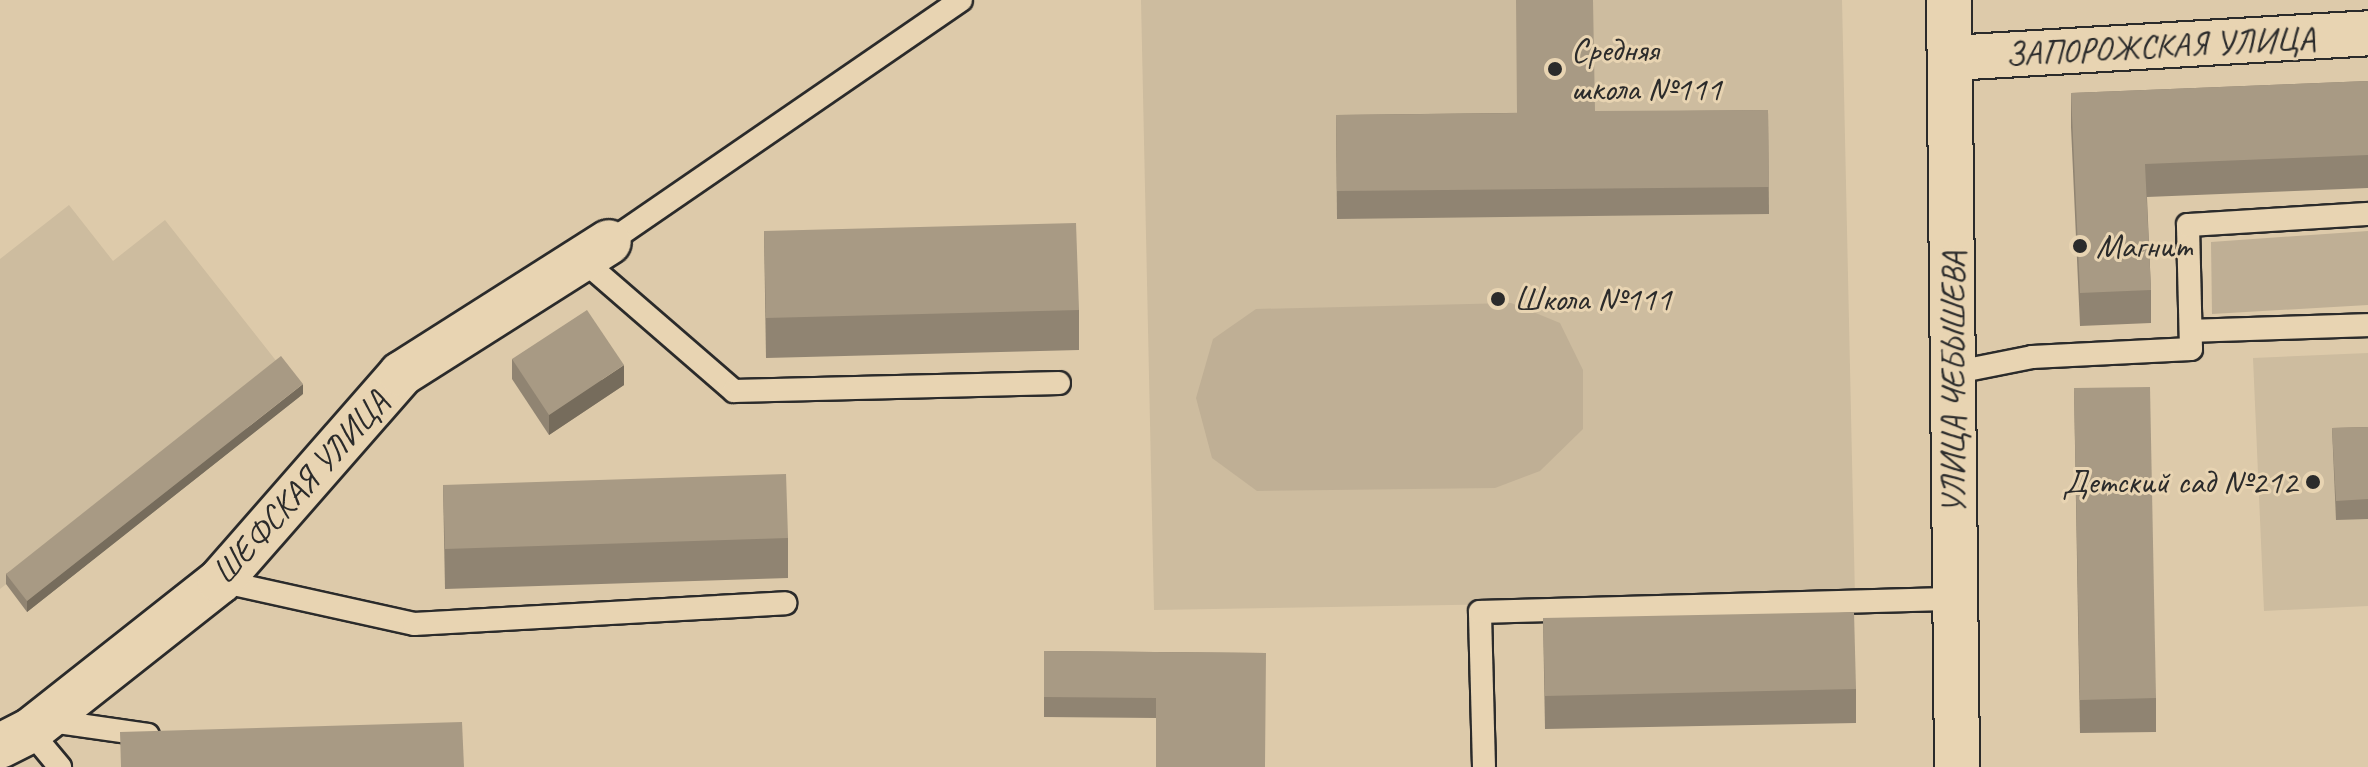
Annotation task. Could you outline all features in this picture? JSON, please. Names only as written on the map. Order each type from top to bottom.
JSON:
[{"type":"street","name":"УЛИЦА ЧЕБЫШЕВА","points":[[1949,0],[1957,767]]},
{"type":"street","name":"ЗАПОРОЖСКАЯ УЛИЦА","points":[[1952,58],[2368,33]]},
{"type":"street","name":"ШЕФСКАЯ УЛИЦА","points":[[25,732],[220,581],[401,374],[597,252]]},
{"type":"lane","points":[[961,0],[597,252],[734,391],[1059,383]]},
{"type":"lane","points":[[1952,373],[2032,357],[2191,349],[2188,225],[2368,214]]},
{"type":"lane","points":[[2191,331],[2368,325]]},
{"type":"lane","points":[[220,581],[414,624],[785,603]]},
{"type":"lane","points":[[1484,767],[1480,612],[1954,599]]},
{"type":"lane","points":[[25,732],[178,735]]},
{"type":"lane","points":[[25,732],[60,767]]},
{"type":"shaded area","name":"Школа №111","points":[[1141,0],[1842,0],[1855,598],[1154,610]]},
{"type":"shaded area","points":[[69,205],[113,261],[165,220],[281,367],[0,589],[0,259]]},
{"type":"shaded area","points":[[2368,231],[2368,305],[2212,314],[2211,242]]},
{"type":"shaded area","points":[[1511,303],[1560,323],[1583,370],[1583,429],[1540,471],[1495,488],[1257,491],[1212,458],[1196,398],[1213,339],[1256,309]]},
{"type":"shaded area","name":"Детский сад №212","points":[[2368,353],[2368,606],[2264,611],[2253,358]]},
{"type":"building","name":"Средняя школа №111","points":[[1516,0],[1593,0],[1595,111],[1768,110],[1769,187],[1337,191],[1336,115],[1517,113]]},
{"type":"building","points":[[2368,81],[2368,155],[2145,164],[2151,290],[2080,293],[2071,93]]},
{"type":"building","points":[[1076,223],[1079,310],[766,318],[764,231]]},
{"type":"building","points":[[587,310],[624,365],[549,415],[512,359]]},
{"type":"building","points":[[281,356],[303,384],[27,601],[6,574]]},
{"type":"building","points":[[2150,387],[2156,698],[2080,700],[2074,388]]},
{"type":"building","points":[[2368,427],[2368,499],[2336,501],[2332,428]]},
{"type":"building","points":[[786,474],[788,538],[445,549],[443,485]]},
{"type":"building","points":[[1854,612],[1856,689],[1545,696],[1543,618]]},
{"type":"building","points":[[1044,651],[1266,653],[1265,767],[1156,767],[1156,698],[1044,697]]},
{"type":"building","points":[[462,722],[464,767],[121,767],[120,732]]},
{"type":"place","name":"Средняя школа №111","points":[[1555,69]]},
{"type":"place","name":"Магнит","points":[[2080,246]]},
{"type":"place","name":"Школа №111","points":[[1498,299]]},
{"type":"place","name":"Детский сад №212","points":[[2313,482]]}]
